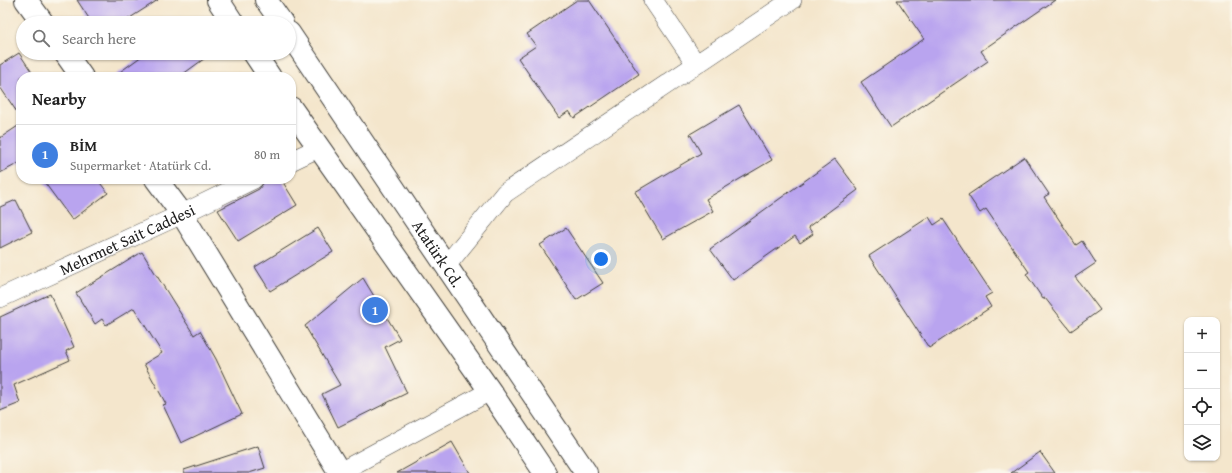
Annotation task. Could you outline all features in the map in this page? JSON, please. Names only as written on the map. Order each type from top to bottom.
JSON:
[{"type":"main road","points":[[26,0],[38,16]]},
{"type":"main road","points":[[218,0],[228,16]]},
{"type":"main road","points":[[266,0],[277,16]]},
{"type":"main road","name":"Atatürk Cd.","points":[[296,44],[586,473]]},
{"type":"main road","points":[[70,60],[78,72]]},
{"type":"main road","points":[[259,60],[267,72]]},
{"type":"main road","points":[[296,115],[490,391],[545,473]]},
{"type":"main road","points":[[160,184],[182,214],[346,471]]},
{"type":"street","points":[[653,0],[696,64]]},
{"type":"street","points":[[446,266],[504,193],[792,0]]},
{"type":"street","points":[[296,159],[318,148]]},
{"type":"street","name":"Mehrmet Sait Caddesi","points":[[0,296],[182,214],[244,184]]},
{"type":"street","points":[[346,471],[490,391]]},
{"type":"building","points":[[77,0],[158,0],[133,16],[87,16]]},
{"type":"building","points":[[577,0],[589,0],[639,74],[574,118],[569,111],[559,118],[518,58],[536,46],[527,34]]},
{"type":"building","points":[[897,0],[1055,0],[981,51],[988,61],[891,127],[861,82],[924,39]]},
{"type":"building","points":[[16,55],[16,60],[24,60],[32,72],[16,72],[16,111],[0,87],[0,65]]},
{"type":"building","points":[[136,60],[202,60],[186,72],[120,72]]},
{"type":"building","points":[[739,105],[772,160],[706,199],[713,211],[663,239],[635,192],[701,153],[690,134]]},
{"type":"building","points":[[16,127],[16,165],[0,173],[0,138]]},
{"type":"building","points":[[1024,157],[1049,194],[1044,197],[1076,245],[1082,241],[1096,263],[1075,277],[1100,310],[1071,331],[1045,298],[1043,299],[1026,274],[1029,272],[986,209],[980,213],[968,195]]},
{"type":"building","points":[[835,159],[858,190],[808,227],[813,234],[800,243],[795,236],[733,280],[710,249]]},
{"type":"building","points":[[46,184],[101,184],[108,193],[72,220]]},
{"type":"building","points":[[263,184],[284,184],[297,205],[238,241],[218,210],[259,189]]},
{"type":"building","points":[[16,200],[32,232],[0,248],[0,207]]},
{"type":"building","points":[[929,217],[934,225],[943,219],[992,293],[985,297],[991,307],[929,348],[869,256]]},
{"type":"building","points":[[318,228],[333,252],[270,291],[255,267]]},
{"type":"building","points":[[566,228],[603,283],[576,300],[540,245]]},
{"type":"building","points":[[142,252],[194,335],[200,331],[216,359],[242,414],[181,443],[163,405],[166,404],[144,364],[162,353],[134,308],[106,325],[102,319],[95,324],[76,293]]},
{"type":"building","points":[[363,278],[400,339],[385,347],[407,393],[338,427],[322,394],[340,385],[305,326]]},
{"type":"building","points":[[50,294],[74,347],[66,351],[70,360],[14,385],[20,403],[0,411],[0,317]]},
{"type":"building","points":[[452,442],[470,473],[397,473]]},
{"type":"building","points":[[258,446],[265,468],[249,473],[184,473],[184,470]]},
{"type":"building","points":[[1040,452],[1055,473],[1011,473]]},
{"type":"place","name":"BİM","points":[[375,310]]}]
